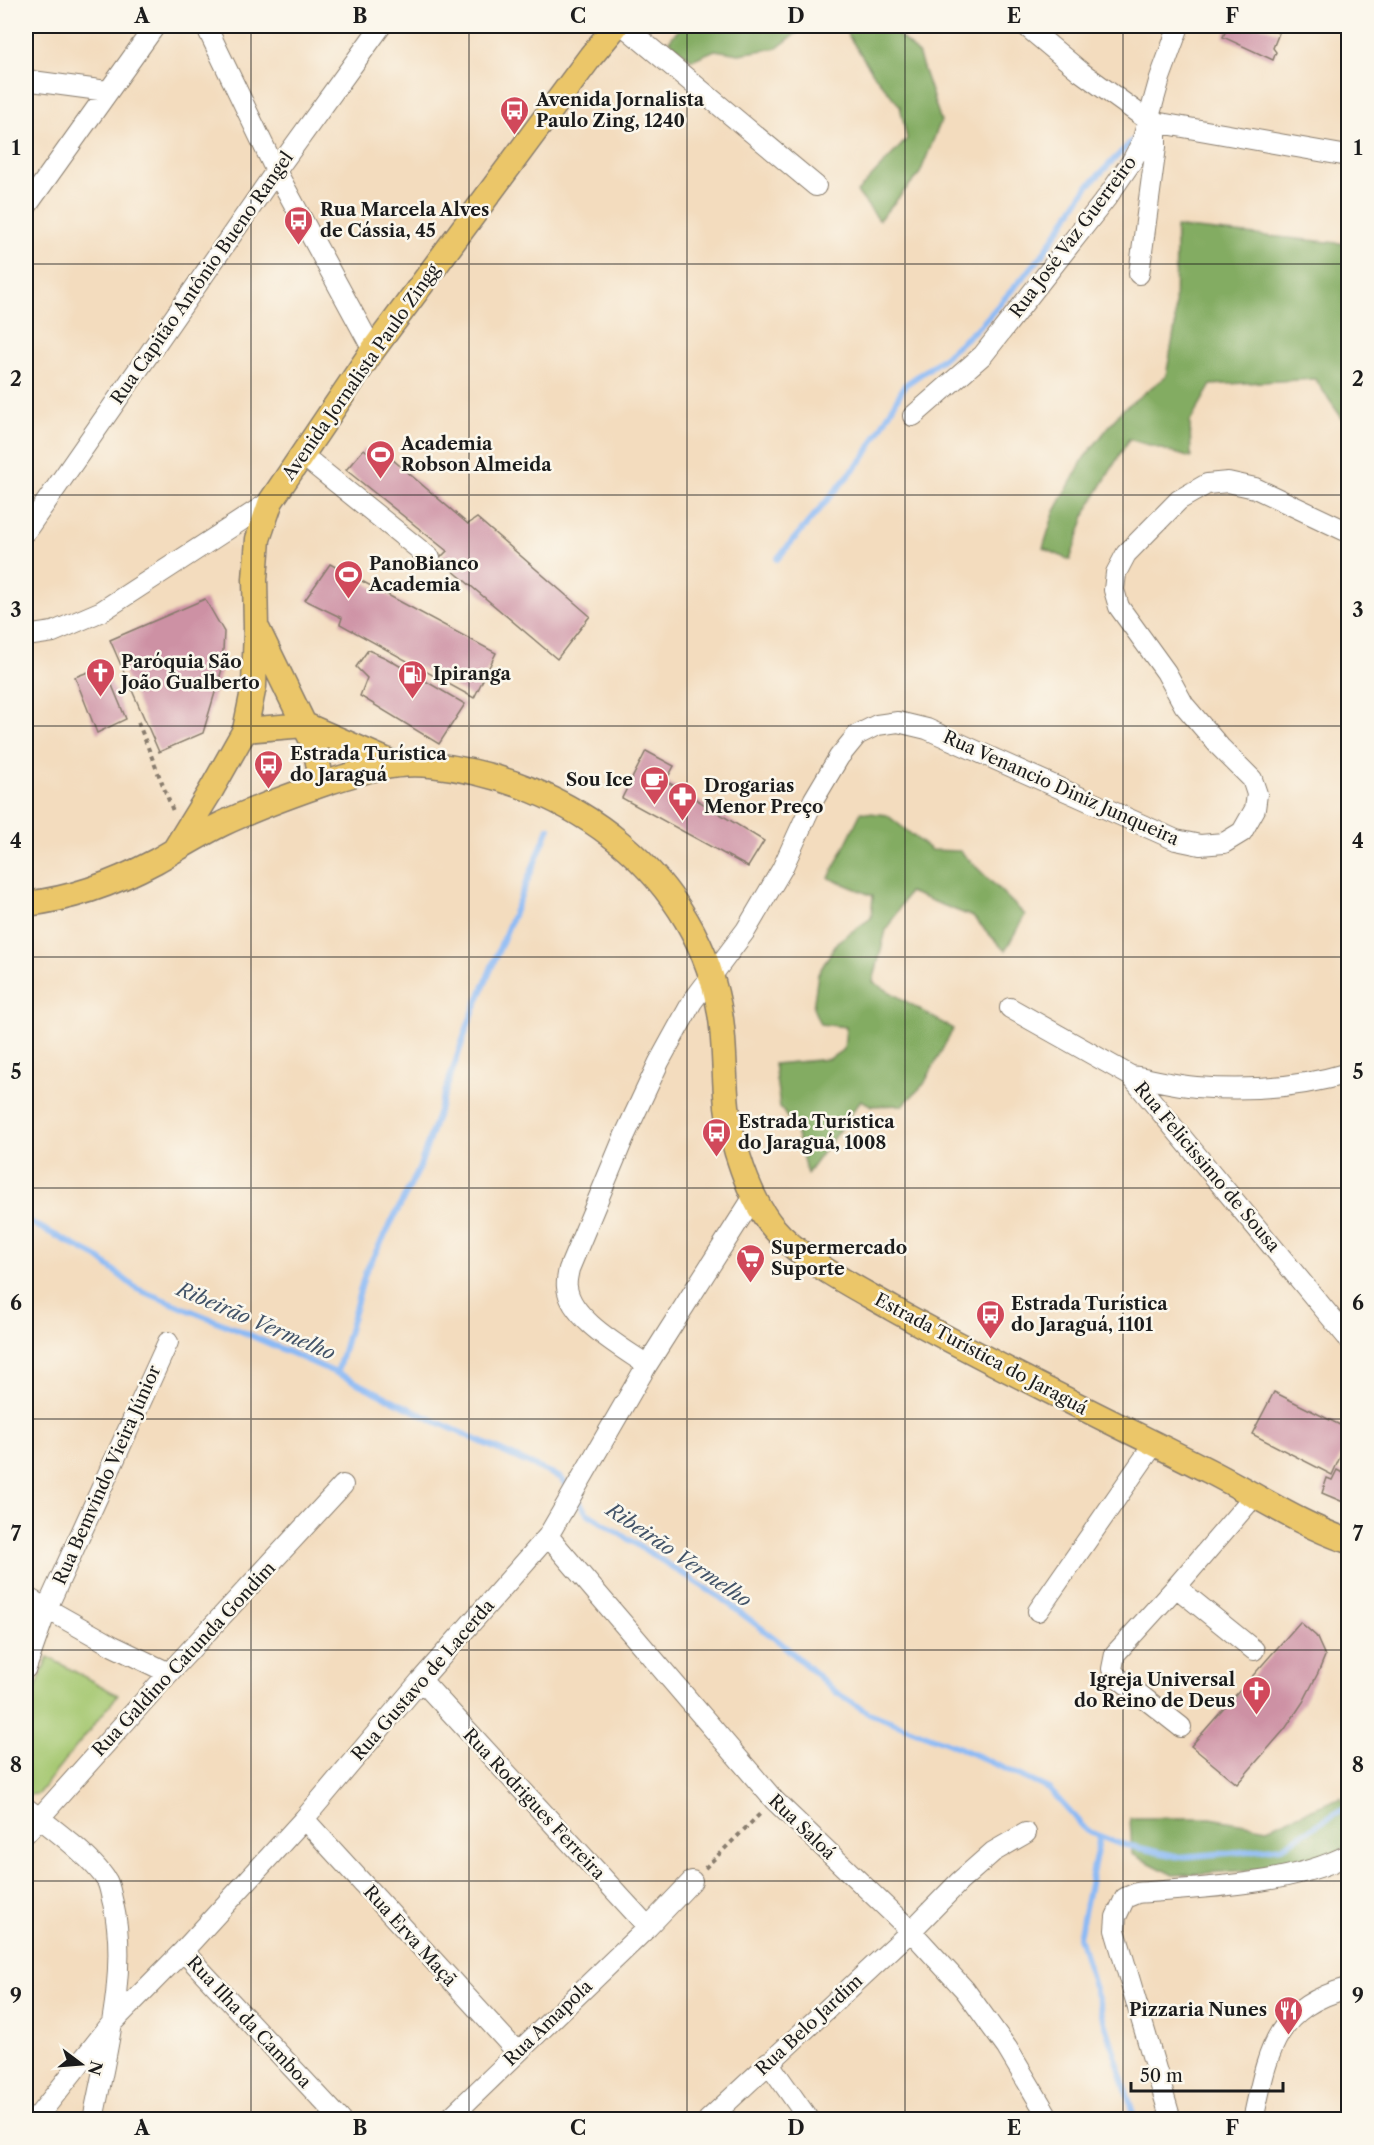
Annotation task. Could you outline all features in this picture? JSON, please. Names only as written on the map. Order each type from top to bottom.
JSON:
[{"type":"main road","name":"Avenida Jornalista Paulo Zingg","points":[[174,851],[244,730],[254,686],[255,579],[258,539],[271,501],[373,350],[616,26]]},
{"type":"main road","name":"Avenida Jornalista Paulo Zingg","points":[[256,628],[315,747],[319,785]]},
{"type":"main road","points":[[244,730],[305,725],[395,764]]},
{"type":"main road","name":"Estrada Turística do Jaraguá","points":[[26,903],[43,902],[91,891],[149,864],[222,824],[319,785],[368,769],[395,764],[430,765],[490,775],[540,793],[596,823],[650,870],[679,907],[712,975],[721,1021],[728,1111],[740,1161],[753,1198],[772,1226],[792,1246],[849,1284],[1023,1379],[1154,1444],[1317,1530],[1348,1541]]},
{"type":"main road","points":[[210,792],[210,813],[222,824]]},
{"type":"street","points":[[26,207],[155,26]]},
{"type":"street","points":[[206,26],[276,171],[373,350]]},
{"type":"street","name":"Rua Capitão Antônio Bueno Rangel","points":[[26,531],[276,171],[381,26]]},
{"type":"street","points":[[624,26],[816,186]]},
{"type":"street","points":[[1026,26],[1082,72],[1152,122],[1348,156]]},
{"type":"street","name":"Rua José Vaz Guerreiro","points":[[914,416],[983,355],[1108,196],[1132,161],[1152,122],[1160,78],[1179,26]]},
{"type":"street","points":[[26,79],[107,91]]},
{"type":"street","points":[[1139,274],[1156,147],[1152,122]]},
{"type":"street","points":[[301,454],[430,558]]},
{"type":"street","name":"Rua Venancio Diniz Junqueira","points":[[646,1365],[584,1319],[566,1287],[569,1269],[624,1137],[659,1062],[692,1002],[746,930],[782,869],[814,799],[839,757],[857,735],[877,725],[898,722],[927,729],[1176,840],[1200,845],[1224,843],[1242,832],[1255,809],[1257,794],[1252,779],[1220,747],[1184,705],[1166,672],[1119,607],[1114,590],[1116,573],[1126,555],[1179,500],[1207,484],[1228,482],[1255,488],[1348,532]]},
{"type":"street","points":[[26,636],[53,632],[102,611],[271,501]]},
{"type":"street","name":"Rua Felicissimo de Sousa","points":[[1010,1008],[1131,1076],[1348,1338]]},
{"type":"street","points":[[1131,1076],[1195,1087],[1264,1089],[1315,1083],[1348,1073]]},
{"type":"street","name":"Rua Gustavo de Lacerda","points":[[35,2120],[111,2024],[183,1951],[304,1819],[552,1530],[646,1365],[753,1198]]},
{"type":"street","name":"Rua Bemvindo Vieira Júnior","points":[[26,1668],[47,1608],[168,1342]]},
{"type":"street","points":[[1038,1611],[1154,1444]]},
{"type":"street","name":"Rua Galdino Catunda Gondim","points":[[26,1833],[32,1813],[169,1673],[343,1485]]},
{"type":"street","points":[[1181,1727],[1116,1676],[1112,1669],[1115,1654],[1254,1496]]},
{"type":"street","name":"Rua Saloá","points":[[552,1530],[774,1800],[911,1931],[965,1990],[1007,2048],[1050,2120]]},
{"type":"street","points":[[1176,1587],[1254,1650]]},
{"type":"street","points":[[26,1597],[113,1646],[169,1673]]},
{"type":"street","name":"Rua Rodrigues Ferreira","points":[[421,1680],[648,1927]]},
{"type":"street","points":[[32,1813],[85,1857],[108,1882],[117,1920],[117,1973],[111,2024],[93,2120]]},
{"type":"street","name":"Rua Erva Maçã","points":[[304,1819],[517,2052]]},
{"type":"street","name":"Rua Belo Jardim","points":[[708,2120],[911,1931],[959,1882],[993,1852],[1026,1833]]},
{"type":"street","points":[[1171,2120],[1115,1930],[1120,1905],[1125,1898],[1137,1893],[1265,1879],[1305,1870],[1348,1855]]},
{"type":"street","name":"Rua Amapola","points":[[448,2120],[648,1927],[692,1881]]},
{"type":"street","name":"Rua Ilha da Camboa","points":[[183,1951],[341,2120]]},
{"type":"street","points":[[1253,2120],[1265,2067],[1278,2035],[1291,2017],[1312,2004],[1348,1989]]},
{"type":"street","points":[[768,2062],[809,2120]]},
{"type":"path","points":[[138,722],[172,810]]},
{"type":"path","points":[[692,1881],[774,1800]]},
{"type":"green space","points":[[677,26],[806,26],[777,48],[739,54],[715,50],[692,60],[669,41],[679,29]]},
{"type":"green space","points":[[842,26],[888,26],[918,53],[941,121],[920,173],[879,220],[857,192],[907,139],[900,106],[875,76]]},
{"type":"green space","points":[[1176,227],[1348,244],[1348,427],[1315,379],[1211,385],[1190,422],[1191,458],[1129,439],[1087,510],[1070,560],[1043,548],[1054,513],[1084,458],[1122,410],[1166,376],[1175,327]]},
{"type":"green space","points":[[861,812],[887,815],[931,850],[960,851],[1025,915],[1005,951],[973,917],[909,892],[886,930],[873,982],[953,1029],[924,1084],[903,1105],[872,1106],[861,1100],[807,1174],[796,1131],[780,1107],[774,1064],[829,1059],[844,1049],[846,1027],[820,1024],[813,1008],[818,974],[837,942],[871,918],[873,896],[829,878]]},
{"type":"green space","points":[[48,1657],[118,1695],[38,1794],[26,1795],[26,1714]]},
{"type":"green space","points":[[1341,1797],[1348,1814],[1348,1844],[1334,1856],[1286,1868],[1173,1875],[1132,1854],[1130,1818],[1211,1818],[1267,1828]]},
{"type":"building","points":[[1228,26],[1261,26],[1279,33],[1273,48],[1276,52],[1273,60],[1223,37]]},
{"type":"building","points":[[364,449],[376,459],[386,454],[468,524],[477,518],[590,616],[557,659],[439,559],[447,551],[346,470]]},
{"type":"building","points":[[330,564],[496,653],[474,698],[340,624],[342,618],[305,600]]},
{"type":"building","points":[[205,599],[224,632],[222,669],[203,733],[159,752],[110,640]]},
{"type":"building","name":"Ipiranga","points":[[368,650],[465,704],[439,744],[360,696],[367,678],[356,667]]},
{"type":"building","name":"Paróquia São João Gualberto","points":[[104,666],[126,719],[97,733],[75,677]]},
{"type":"building","points":[[646,751],[674,766],[666,781],[764,841],[748,867],[622,798]]},
{"type":"building","points":[[1274,1392],[1348,1429],[1348,1439],[1332,1475],[1252,1434]]},
{"type":"building","points":[[1337,1470],[1348,1476],[1348,1504],[1322,1493],[1327,1478],[1332,1480]]},
{"type":"building","name":"Igreja Universal do Reino de Deus","points":[[1300,1622],[1316,1636],[1325,1656],[1303,1702],[1285,1729],[1237,1784],[1191,1746]]},
{"type":"waterway","points":[[777,559],[865,456],[905,385],[941,360],[982,324],[1041,257],[1087,187],[1132,141]]},
{"type":"waterway","points":[[337,1373],[365,1273],[419,1169],[469,1022],[549,828]]},
{"type":"waterway","name":"Ribeirão Vermelho","points":[[26,1220],[97,1257],[137,1289],[343,1376],[437,1422],[561,1478],[587,1513],[721,1598],[781,1643],[837,1693],[869,1713],[960,1748],[1049,1789],[1087,1831],[1117,1843],[1180,1857],[1240,1852],[1281,1847],[1348,1806]]},
{"type":"waterway","points":[[1100,1836],[1079,1937],[1135,2120]]},
{"type":"place","name":"Avenida Jornalista Paulo Zing, 1240","points":[[515,136]]},
{"type":"place","name":"Rua Marcela Alves de Cássia, 45","points":[[299,246]]},
{"type":"place","name":"Academia Robson Almeida","points":[[380,480]]},
{"type":"place","name":"PanoBianco Academia","points":[[348,600]]},
{"type":"place","name":"Paróquia São João Gualberto","points":[[100,698]]},
{"type":"place","name":"Ipiranga","points":[[412,700]]},
{"type":"place","name":"Estrada Turística do Jaraguá","points":[[269,790]]},
{"type":"place","name":"Sou Ice","points":[[654,806]]},
{"type":"place","name":"Drogarias Menor Preço","points":[[683,822]]},
{"type":"place","name":"Estrada Turística do Jaraguá, 1008","points":[[717,1158]]},
{"type":"place","name":"Supermercado Suporte","points":[[750,1284]]},
{"type":"place","name":"Estrada Turística do Jaraguá, 1101","points":[[990,1340]]},
{"type":"place","name":"Igreja Universal do Reino de Deus","points":[[1256,1716]]},
{"type":"place","name":"Pizzaria Nunes","points":[[1288,2036]]}]
